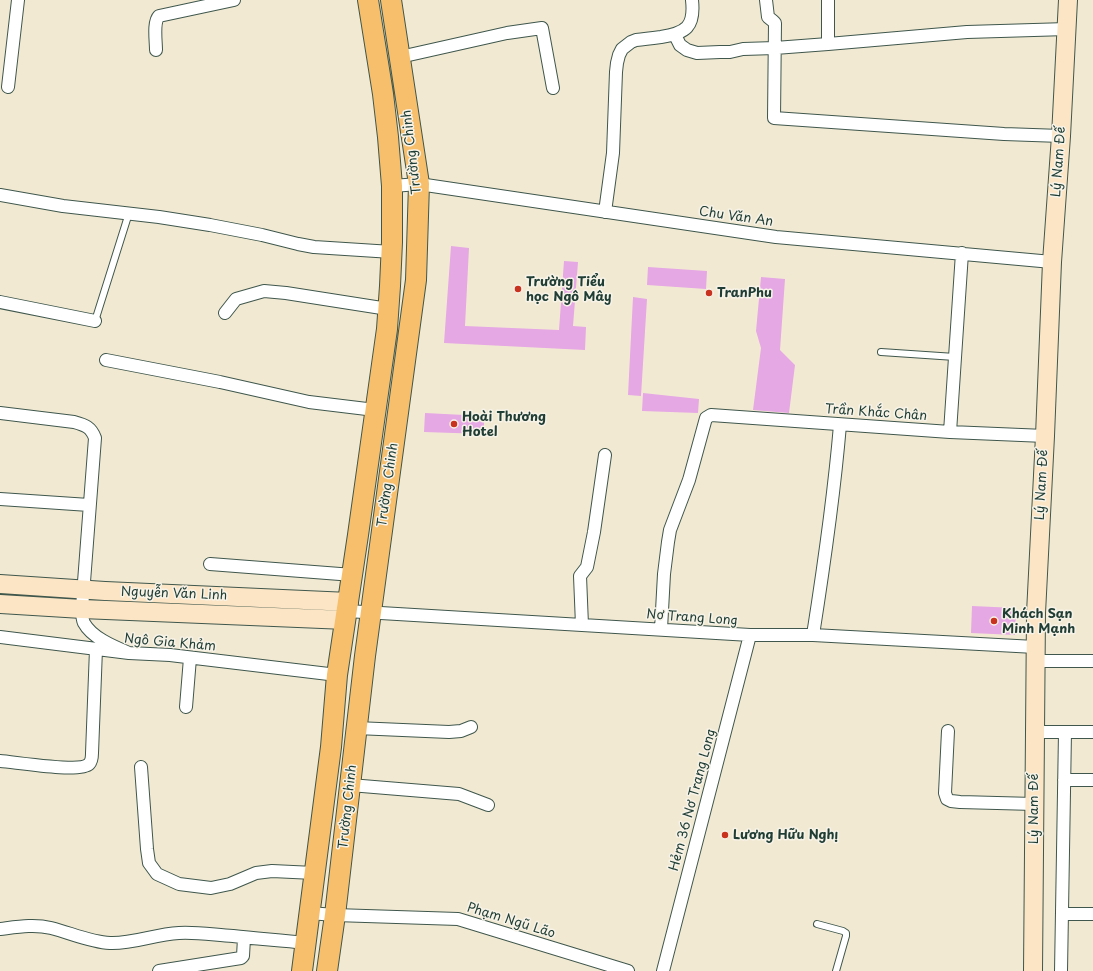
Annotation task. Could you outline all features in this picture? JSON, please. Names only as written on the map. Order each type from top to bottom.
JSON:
[{"type":"main road","name":"Trường Chinh","points":[[302,971],[331,747],[337,675],[387,329],[392,252],[392,186],[383,94],[368,0]]},
{"type":"main road","name":"Trường Chinh","points":[[327,971],[335,915],[370,612],[416,280],[419,184],[391,0]]},
{"type":"street","points":[[8,87],[18,0]]},
{"type":"street","points":[[156,50],[156,19],[159,16],[234,0]]},
{"type":"street","points":[[606,212],[613,153],[616,72],[619,55],[622,49],[636,40],[675,34],[687,28],[690,23],[693,8],[692,0]]},
{"type":"street","points":[[766,0],[768,17],[774,20],[775,23],[774,118],[1004,134],[1061,136]]},
{"type":"street","points":[[828,0],[828,44]]},
{"type":"street","name":"Lý Nam Đế","points":[[1033,971],[1035,654],[1052,262],[1061,136],[1068,0]]},
{"type":"street","points":[[400,57],[542,28],[553,88]]},
{"type":"street","points":[[675,34],[680,45],[687,50],[697,53],[726,52],[743,49],[828,44],[967,32],[1067,29]]},
{"type":"street","name":"Chu Văn An","points":[[392,186],[419,184],[776,237],[1052,262]]},
{"type":"street","points":[[0,196],[63,206],[129,213],[210,225],[314,247],[392,252]]},
{"type":"street","points":[[950,432],[962,253]]},
{"type":"street","points":[[225,313],[236,299],[264,291],[388,309]]},
{"type":"street","points":[[0,302],[95,321]]},
{"type":"street","points":[[106,360],[220,382],[309,402],[375,410]]},
{"type":"street","points":[[0,413],[74,422],[91,429],[95,438],[83,590],[82,609],[84,623],[97,636],[111,645],[129,653]]},
{"type":"street","name":"Trần Khắc Chân","points":[[661,630],[664,574],[670,530],[689,480],[706,418],[711,415],[950,432],[1045,436]]},
{"type":"street","points":[[813,635],[830,522],[840,425]]},
{"type":"street","points":[[582,625],[580,576],[587,567],[594,532],[605,455]]},
{"type":"street","points":[[0,499],[90,505]]},
{"type":"street","points":[[210,564],[352,575]]},
{"type":"street","name":"Nguyễn Văn Linh","points":[[0,584],[347,611]]},
{"type":"street","name":"Nguyễn Văn Linh","points":[[0,604],[82,609],[347,611]]},
{"type":"street","name":"Nơ Trang Long","points":[[347,611],[750,635],[813,635],[1093,660]]},
{"type":"street","name":"Hẻm 36 Nơ Trang Long","points":[[663,971],[750,635]]},
{"type":"street","name":"Ngô Gia Khảm","points":[[0,638],[129,653],[170,655],[337,675]]},
{"type":"street","points":[[0,760],[73,768],[89,765],[92,760],[96,649]]},
{"type":"street","points":[[186,707],[190,658]]},
{"type":"street","points":[[356,728],[450,732],[461,731],[471,727]]},
{"type":"street","points":[[948,731],[944,793],[947,800],[960,802],[1034,804]]},
{"type":"street","points":[[1034,732],[1093,732]]},
{"type":"street","points":[[1061,971],[1065,732]]},
{"type":"street","points":[[142,767],[149,863],[157,874],[180,884],[211,888],[230,884],[256,873],[272,871],[314,873]]},
{"type":"street","points":[[1064,780],[1093,780]]},
{"type":"street","points":[[350,785],[459,794],[488,805]]},
{"type":"street","name":"Phạm Ngũ Lão","points":[[309,913],[458,919],[628,971]]},
{"type":"street","points":[[1062,914],[1093,914]]},
{"type":"street","points":[[0,929],[35,926],[50,928],[91,940],[110,943],[122,943],[191,932],[305,943]]},
{"type":"street","points":[[159,971],[241,958],[244,956],[244,938]]},
{"type":"lane","points":[[95,321],[129,213]]},
{"type":"lane","points":[[881,352],[955,357]]},
{"type":"lane","points":[[817,924],[846,933],[836,971]]},
{"type":"building","points":[[451,246],[469,248],[465,326],[559,330],[564,261],[578,262],[573,326],[586,327],[585,350],[444,343]]},
{"type":"building","points":[[648,267],[707,271],[706,289],[647,285]]},
{"type":"building","points":[[761,277],[785,279],[780,350],[795,365],[789,413],[753,410],[761,348],[756,331]]},
{"type":"building","points":[[633,297],[647,299],[641,396],[628,395]]},
{"type":"building","points":[[643,393],[699,399],[698,413],[642,411]]},
{"type":"building","name":"Hoài Thương Hotel","points":[[425,413],[484,416],[484,434],[424,432]]},
{"type":"building","name":"Khách Sạn Minh Mạnh","points":[[972,606],[1016,608],[1015,635],[971,633]]},
{"type":"place","name":"Trường Tiểu học Ngô Mây","points":[[518,289]]},
{"type":"place","name":"TranPhu","points":[[709,293]]},
{"type":"place","name":"Hoài Thương Hotel","points":[[454,424]]},
{"type":"place","name":"Khách Sạn Minh Mạnh","points":[[994,621]]},
{"type":"place","name":"Lương Hữu Nghị","points":[[725,835]]}]
